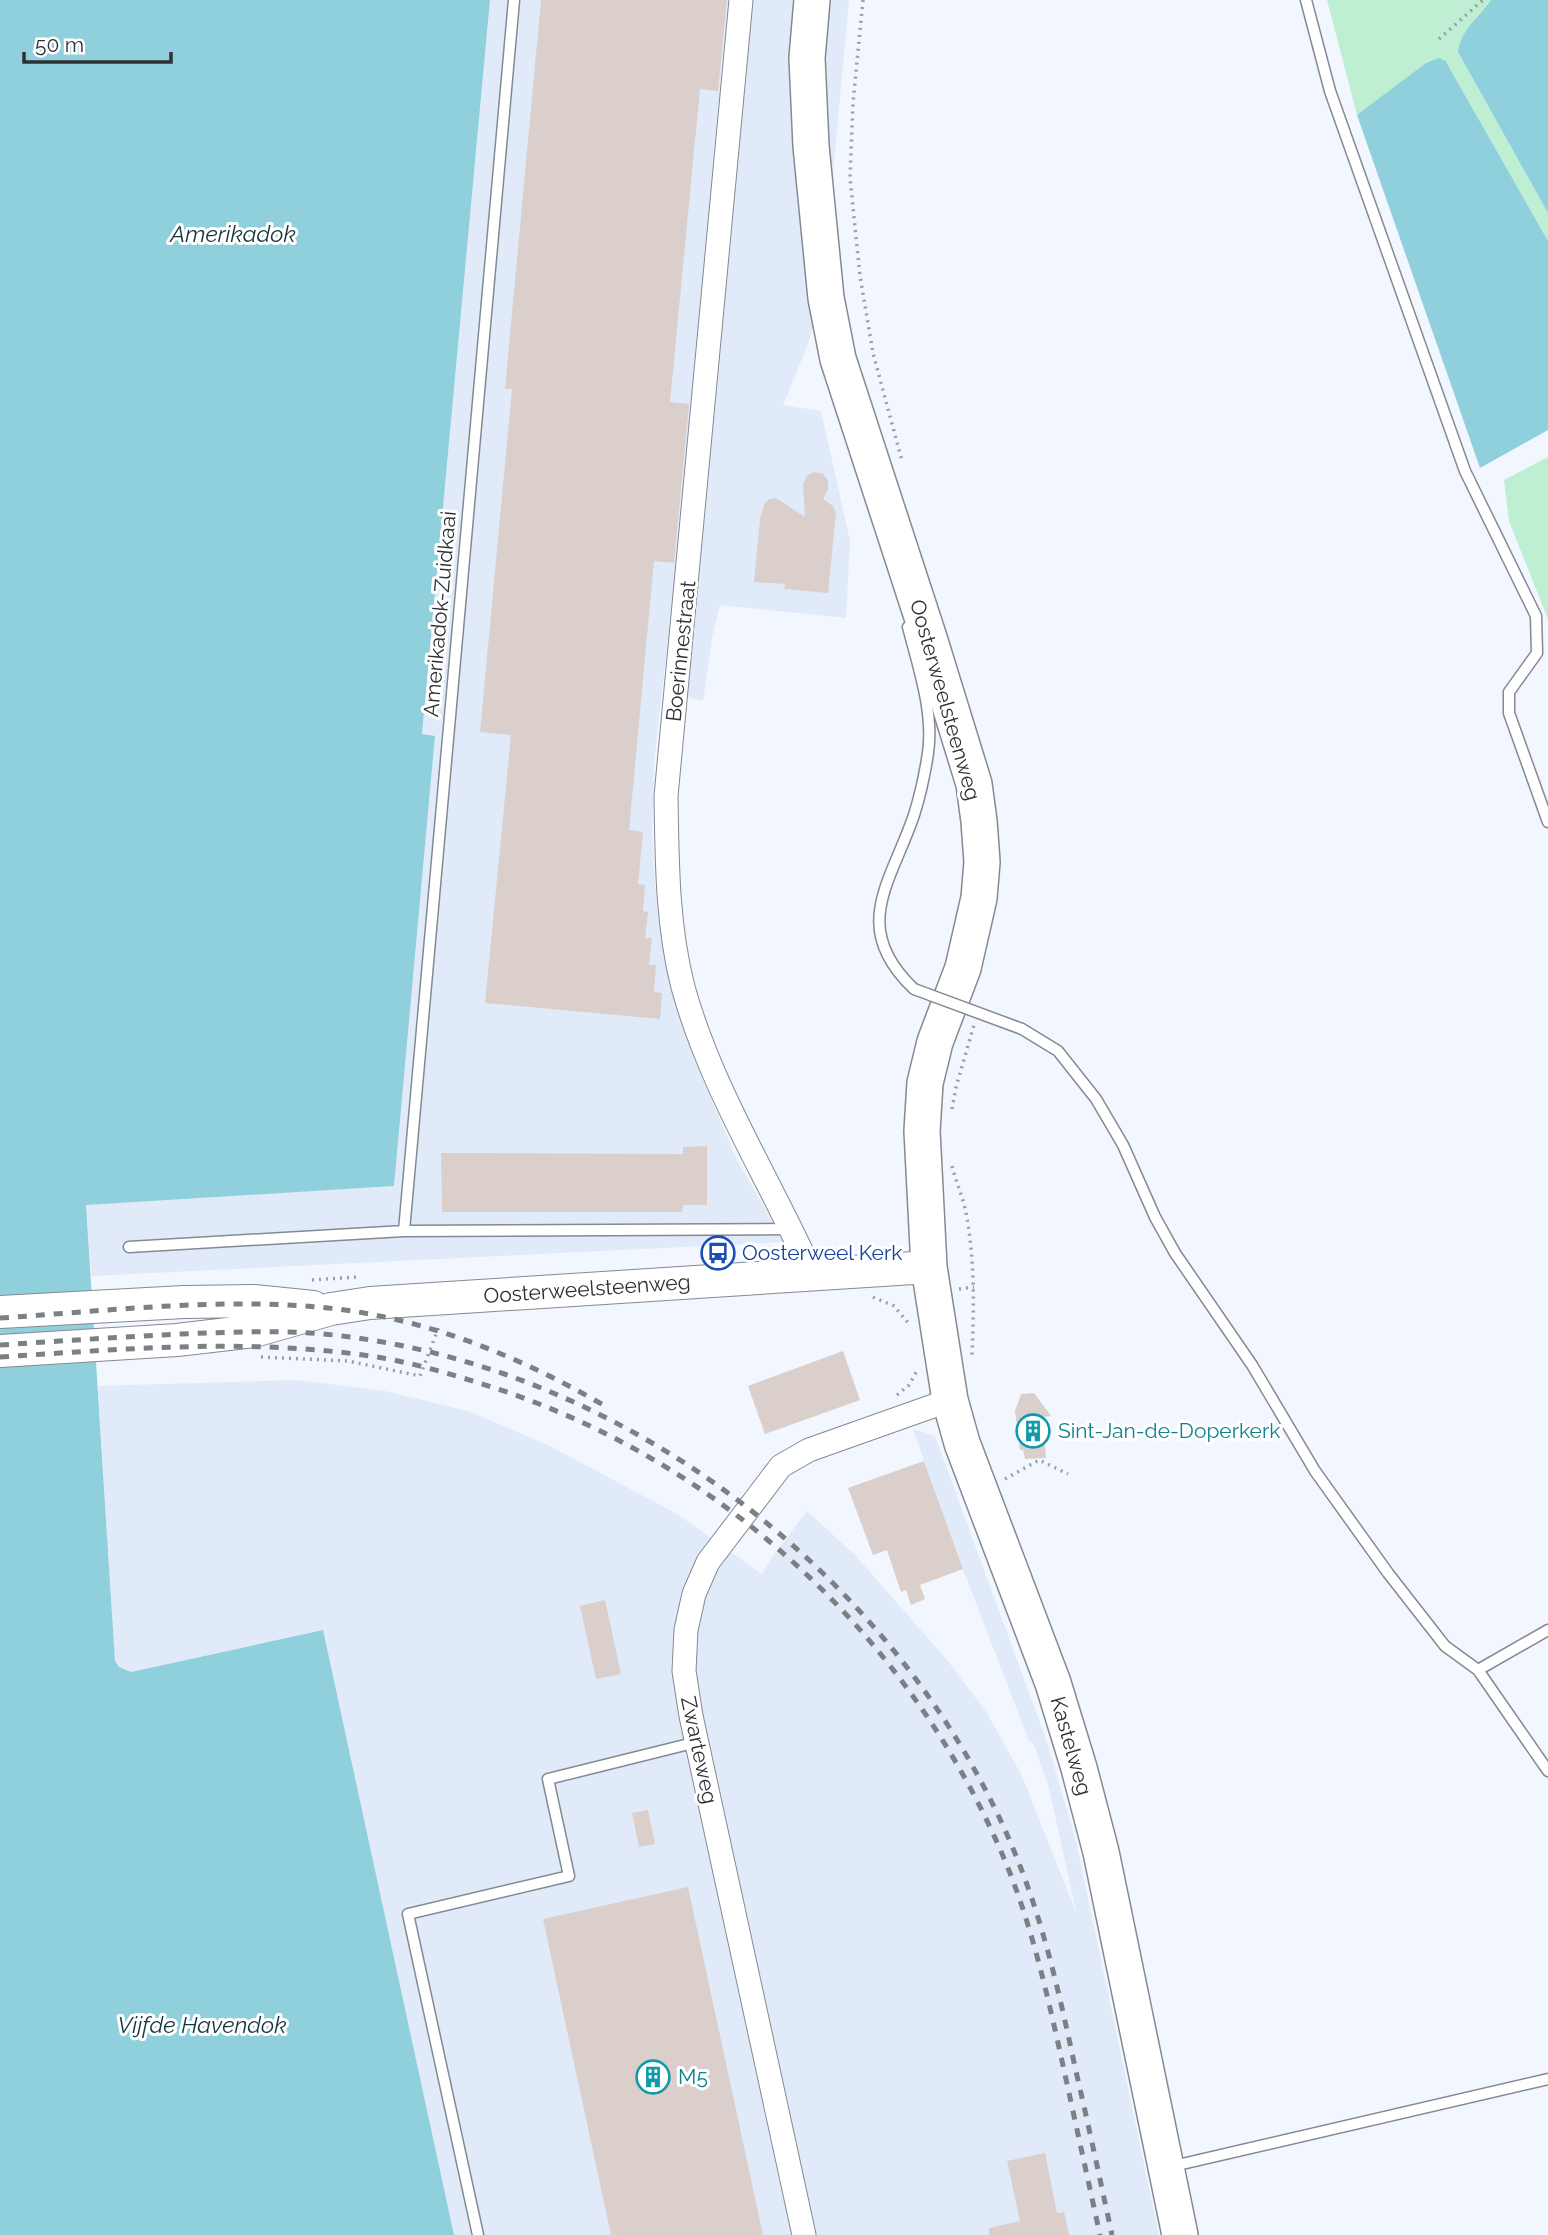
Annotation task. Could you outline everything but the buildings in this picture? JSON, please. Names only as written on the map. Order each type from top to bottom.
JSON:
[{"type":"main road","name":"Oosterweelsteenweg","points":[[0,1351],[136,1343],[254,1331],[331,1308],[370,1303],[929,1267],[922,1131],[925,1083],[936,1042],[963,968],[979,898],[982,862],[979,821],[974,784],[838,359],[826,298],[811,146],[807,58],[812,0]]},
{"type":"main road","name":"Kastelweg","points":[[929,1267],[950,1400],[962,1443],[1053,1684],[1101,1852],[1180,2235]]},
{"type":"main road","name":"Oosterweelsteenweg","points":[[0,1312],[133,1304],[254,1301],[331,1308]]},
{"type":"street","name":"Boerinnestraat","points":[[741,0],[666,796],[667,875],[682,985],[697,1032],[717,1084],[792,1229],[812,1274]]},
{"type":"street","name":"Zwarteweg","points":[[804,2235],[697,1742],[684,1671],[686,1630],[694,1594],[708,1562],[781,1466],[809,1450],[862,1429],[950,1400]]},
{"type":"lane","name":"Amerikadok-Zuidkaai","points":[[404,1231],[514,0]]},
{"type":"lane","points":[[1306,0],[1330,91],[1465,471],[1536,615],[1537,653],[1509,692],[1509,713],[1548,822]]},
{"type":"lane","points":[[809,113],[806,173],[810,250],[829,350],[881,528]]},
{"type":"lane","points":[[905,618],[926,695],[928,750],[914,814],[885,884],[877,923],[887,956],[899,974],[914,989],[1022,1029],[1058,1051],[1096,1099],[1123,1145],[1154,1217],[1252,1365],[1315,1471],[1388,1573],[1445,1646],[1478,1670],[1548,1771]]},
{"type":"lane","points":[[129,1247],[404,1231],[792,1229]]},
{"type":"lane","points":[[1478,1670],[1548,1630]]},
{"type":"lane","points":[[478,2235],[408,1914],[569,1876],[548,1779],[697,1742]]},
{"type":"lane","points":[[1166,2168],[1548,2079]]},
{"type":"path","points":[[1439,39],[1483,0]]},
{"type":"path","points":[[871,1296],[894,1306],[916,1331]]},
{"type":"path","points":[[256,1357],[348,1362],[421,1376],[441,1321]]},
{"type":"path","points":[[862,1429],[909,1385],[920,1365]]},
{"type":"path","points":[[1004,1479],[1039,1461],[1068,1474]]},
{"type":"shaded area","points":[[490,0],[849,0],[827,238],[817,313],[808,344],[783,405],[821,411],[850,541],[846,618],[720,605],[712,638],[703,701],[687,697],[697,603],[672,601],[654,764],[652,833],[656,897],[664,956],[679,1016],[696,1064],[737,1160],[784,1242],[91,1276],[86,1204],[394,1186],[435,736],[422,735]]},
{"type":"shaded area","points":[[296,1380],[385,1391],[468,1411],[546,1444],[677,1514],[762,1574],[807,1511],[855,1555],[947,1660],[987,1713],[1022,1776],[1077,1915],[1048,1784],[963,1569],[913,1429],[935,1436],[1047,1742],[1076,1841],[1159,2235],[454,2235],[322,1630],[131,1672],[118,1667],[115,1661],[98,1386]]},
{"type":"green space","points":[[1327,0],[1497,0],[1458,52],[1548,213],[1548,241],[1446,61],[1357,115]]},
{"type":"green space","points":[[1548,457],[1548,619],[1509,521],[1504,480]]},
{"type":"water","name":"Amerikadok","points":[[0,0],[490,0],[422,734],[435,736],[394,1186],[86,1205],[115,1661],[119,1667],[131,1672],[323,1630],[454,2235],[0,2235]]},
{"type":"water","points":[[1491,0],[1548,0],[1548,213],[1458,52],[1463,36]]},
{"type":"water","points":[[1439,58],[1446,61],[1548,241],[1548,430],[1480,468],[1357,115],[1426,63]]},
{"type":"railway","points":[[0,1318],[205,1304],[287,1305],[365,1313],[437,1330],[472,1342],[540,1371],[605,1406]]},
{"type":"railway","points":[[0,1345],[179,1334],[286,1332],[350,1337],[459,1360],[564,1398],[664,1450],[756,1515],[840,1591],[914,1676],[975,1770],[1022,1871],[1038,1919],[1064,2017],[1112,2235]]},
{"type":"railway","points":[[0,1357],[139,1348],[232,1346],[324,1351],[401,1362],[495,1388],[580,1421],[660,1463],[735,1514],[804,1572],[866,1637],[922,1708],[969,1786],[1008,1868],[1033,1943],[1053,2019],[1100,2235]]},
{"type":"place","name":"Oosterweel Kerk","points":[[718,1253]]},
{"type":"place","name":"Sint-Jan-de-Doperkerk","points":[[1033,1431]]},
{"type":"place","name":"M5","points":[[653,2077]]},
{"type":"water label","name":"Vijfde Havendok","points":[[202,2025]]}]
